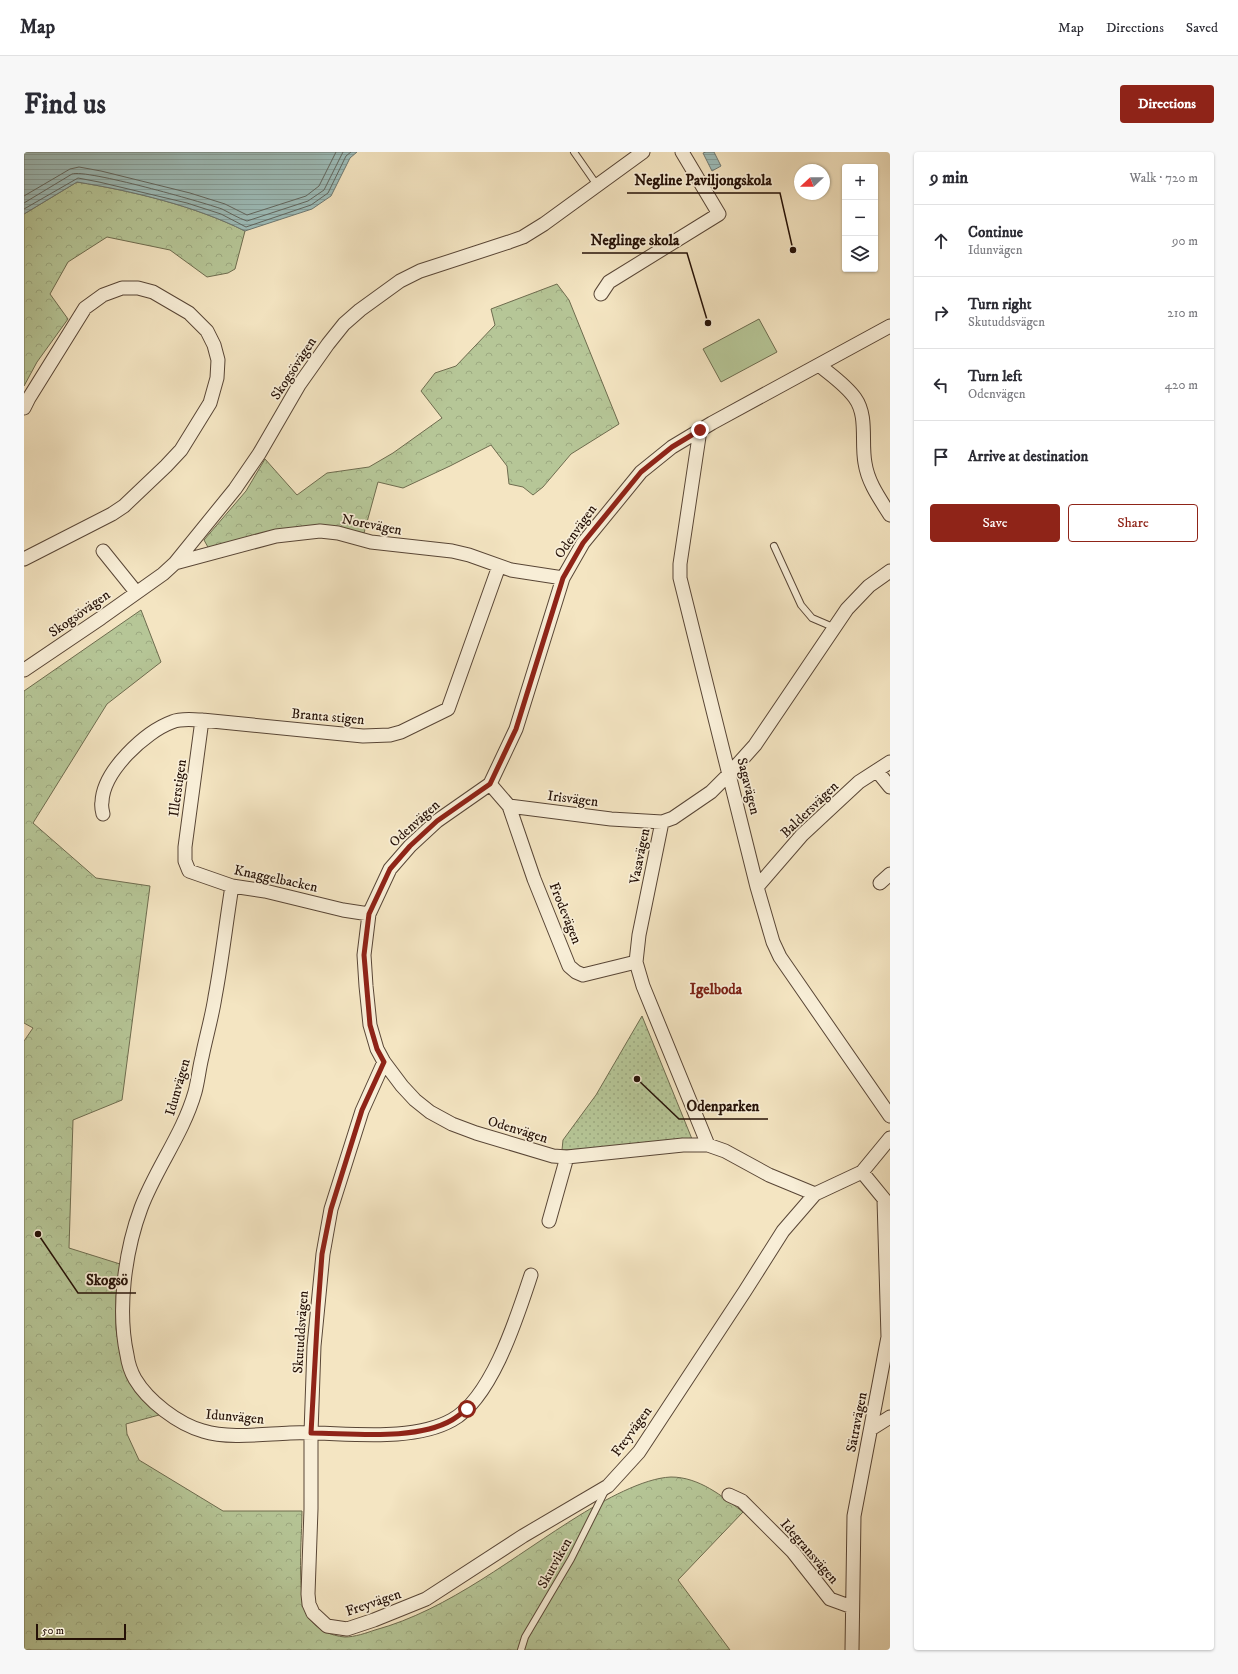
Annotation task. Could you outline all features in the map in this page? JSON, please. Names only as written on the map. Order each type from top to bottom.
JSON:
[{"type":"street","name":"Skogsövägen","points":[[26,664],[101,618],[175,563],[235,489],[259,454],[310,368],[344,324],[360,310],[400,281],[420,271],[523,237],[544,224],[643,152]]},
{"type":"street","points":[[601,294],[609,282],[719,214],[682,152]]},
{"type":"street","points":[[24,408],[85,308],[103,295],[122,288],[138,288],[153,292],[189,313],[207,331],[214,345],[218,360],[215,391],[205,413],[182,450],[145,487],[112,514],[24,559]]},
{"type":"street","name":"Odenvägen","points":[[816,1194],[769,1175],[725,1151],[708,1145],[683,1145],[567,1157],[552,1156],[476,1134],[452,1124],[430,1112],[414,1100],[384,1062],[375,1043],[370,1025],[367,1006],[364,955],[369,914],[390,869],[410,846],[437,821],[490,784],[516,729],[563,578],[583,543],[641,472],[672,447],[700,430],[890,326]]},
{"type":"street","points":[[819,365],[847,389],[855,398],[860,409],[868,479],[890,515]]},
{"type":"street","name":"Sagavägen","points":[[700,430],[680,564],[680,578],[757,887],[773,942],[780,957],[890,1116]]},
{"type":"street","name":"Norevägen","points":[[175,563],[276,536],[320,530],[338,533],[371,542],[452,551],[469,555],[499,566],[529,573],[563,578]]},
{"type":"street","points":[[103,551],[136,592]]},
{"type":"street","name":"Branta stigen","points":[[103,814],[102,801],[105,786],[122,759],[144,738],[172,722],[184,719],[202,720],[363,736],[390,735],[402,732],[448,709],[499,566]]},
{"type":"street","name":"Vasavägen","points":[[708,1145],[643,986],[636,962],[639,936],[662,822],[673,818],[711,792],[729,774],[755,745],[833,627],[858,596],[890,571]]},
{"type":"street","name":"Illerstigen","points":[[185,861],[185,847],[202,720]]},
{"type":"street","name":"Baldersvägen","points":[[757,887],[802,835],[859,782],[890,762]]},
{"type":"street","points":[[877,771],[890,787]]},
{"type":"street","points":[[490,784],[509,806]]},
{"type":"street","name":"Irisvägen","points":[[509,806],[611,819],[662,822]]},
{"type":"street","name":"Frodevägen","points":[[509,806],[534,879],[569,966],[576,972],[583,975],[636,962]]},
{"type":"street","name":"Knaggelbacken","points":[[185,861],[189,871],[232,886],[265,891],[343,910],[369,914]]},
{"type":"street","name":"Idunvägen","points":[[232,886],[215,999],[195,1092],[184,1124],[141,1208],[130,1246],[122,1297],[122,1328],[127,1356],[134,1377],[147,1394],[165,1411],[203,1432],[265,1435],[289,1433],[383,1434],[414,1432],[430,1429],[451,1421],[467,1409],[485,1386],[514,1328],[531,1274]]},
{"type":"street","name":"Skutuddsvägen","points":[[313,1613],[309,1604],[308,1594],[311,1509],[311,1433],[322,1254],[330,1217],[362,1110],[384,1062]]},
{"type":"street","name":"Freyvägen","points":[[313,1613],[327,1626],[347,1629],[399,1611],[426,1599],[523,1536],[608,1486],[639,1452],[784,1231],[816,1194],[862,1172],[890,1138]]},
{"type":"street","points":[[549,1221],[567,1157]]},
{"type":"street","points":[[862,1172],[887,1203]]},
{"type":"street","name":"Sätravägen","points":[[852,1650],[854,1516],[888,1337],[887,1203]]},
{"type":"street","points":[[871,1429],[890,1417]]},
{"type":"street","name":"Idegransvägen","points":[[729,1495],[742,1501],[793,1552],[830,1599],[852,1607]]},
{"type":"lane","points":[[574,152],[597,185]]},
{"type":"lane","points":[[774,546],[801,605],[812,618],[833,627]]},
{"type":"lane","name":"Skutviken","points":[[521,1650],[525,1637],[571,1559],[608,1486]]},
{"type":"green space","points":[[77,182],[163,200],[206,214],[245,231],[235,269],[228,273],[207,277],[170,250],[107,237],[68,262],[50,294],[68,319],[37,362],[24,386],[24,214]]},
{"type":"green space","points":[[557,284],[569,300],[619,424],[571,454],[543,487],[533,495],[523,487],[509,484],[507,466],[491,445],[403,488],[378,482],[364,533],[329,527],[209,549],[204,540],[246,491],[265,459],[297,495],[327,473],[369,467],[393,453],[442,418],[421,391],[435,373],[456,366],[495,325],[491,309]]},
{"type":"green space","points":[[759,319],[777,352],[721,382],[703,349]]},
{"type":"green space","points":[[141,610],[161,662],[107,704],[33,823],[96,878],[150,886],[122,1100],[73,1120],[69,1248],[120,1264],[116,1296],[116,1329],[121,1357],[142,1398],[159,1415],[126,1424],[127,1434],[139,1460],[223,1511],[302,1511],[301,1580],[304,1607],[311,1621],[319,1628],[334,1635],[345,1637],[357,1636],[402,1621],[429,1609],[481,1580],[580,1515],[624,1491],[648,1481],[660,1478],[671,1477],[691,1480],[710,1488],[743,1512],[678,1580],[730,1650],[24,1650],[24,1041],[33,1028],[24,1023],[24,691]]},
{"type":"green space","points":[[642,1016],[692,1139],[622,1147],[562,1150],[563,1140],[596,1095]]},
{"type":"water","points":[[24,152],[357,152],[350,158],[331,196],[312,209],[245,231],[206,214],[163,200],[77,182],[24,214]]},
{"type":"water","points":[[714,152],[721,166],[712,171],[703,153]]},
{"type":"place","name":"Negline Paviljongskola","points":[[793,250]]},
{"type":"place","name":"Neglinge skola","points":[[708,323]]},
{"type":"place","name":"Odenparken","points":[[637,1079]]},
{"type":"place","name":"Skogsö","points":[[38,1234]]},
{"type":"district","name":"Igelboda","points":[[716,989]]},
{"type":"route","points":[[467,1409],[451,1421],[430,1429],[414,1432],[383,1434],[311,1433],[314,1346],[322,1254],[331,1209],[362,1110],[384,1062],[377,1049],[370,1025],[367,1006],[364,955],[369,914],[390,869],[410,846],[437,821],[490,784],[500,767],[516,729],[563,578],[583,543],[641,472],[672,447],[700,430]]}]
